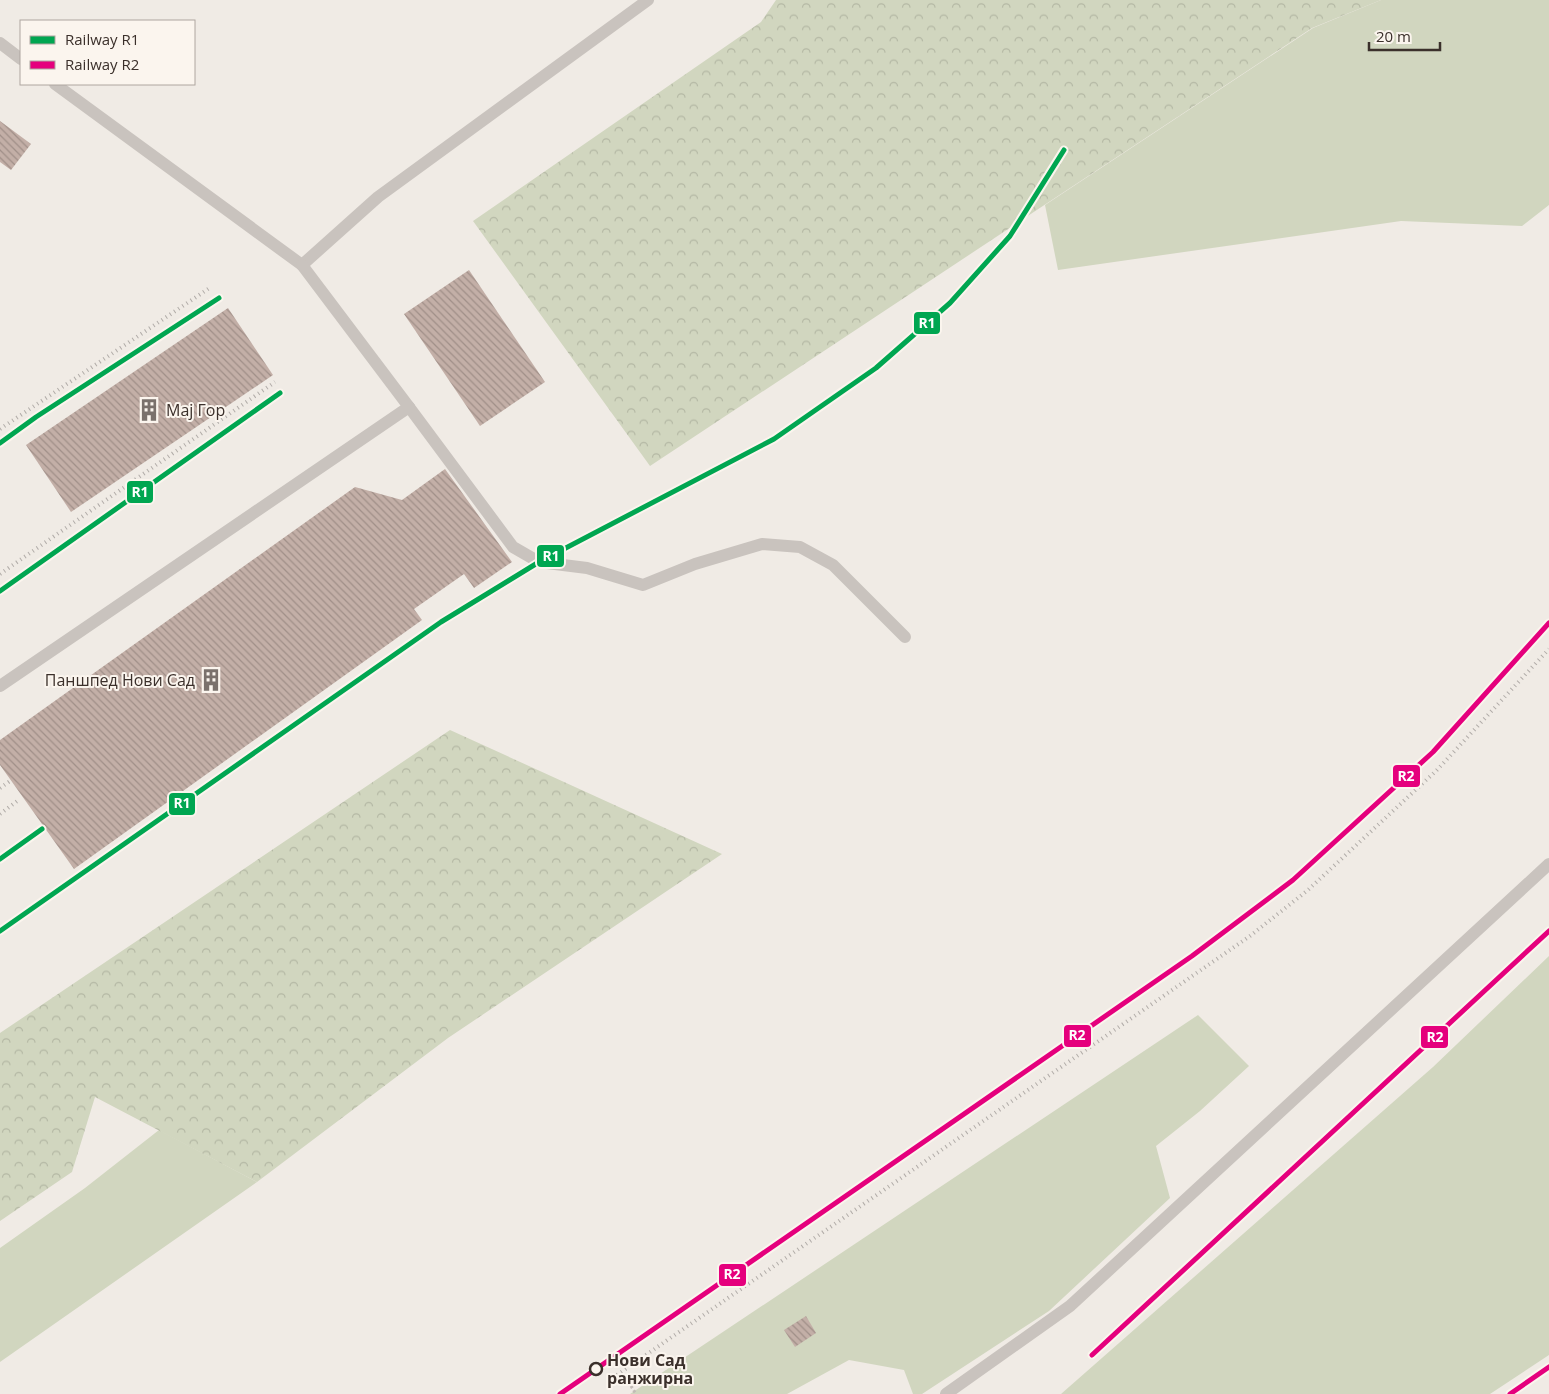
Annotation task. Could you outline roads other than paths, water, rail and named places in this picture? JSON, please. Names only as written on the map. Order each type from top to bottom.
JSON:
[{"type":"lane","points":[[302,265],[378,197],[648,0]]},
{"type":"lane","points":[[0,43],[20,58]]},
{"type":"lane","points":[[56,85],[302,265],[513,547],[538,562],[586,568],[643,585],[695,564],[762,544],[800,547],[833,565],[905,636]]},
{"type":"lane","points":[[0,686],[409,407]]},
{"type":"lane","points":[[946,1394],[1070,1306],[1549,864]]},
{"type":"railway","points":[[0,931],[441,622],[539,562],[774,439],[876,368],[950,303],[1010,236],[1064,150]]},
{"type":"railway","points":[[0,429],[211,287]]},
{"type":"railway","points":[[0,443],[36,417],[219,298]]},
{"type":"railway","points":[[0,574],[275,382]]},
{"type":"railway","points":[[0,591],[280,393]]},
{"type":"railway","points":[[560,1394],[1192,956],[1293,880],[1433,752],[1549,623]]},
{"type":"railway","points":[[617,1375],[1250,936],[1308,890],[1437,770],[1549,649]]},
{"type":"railway","points":[[0,788],[10,781]]},
{"type":"railway","points":[[0,814],[20,799]]},
{"type":"railway","points":[[0,859],[42,829]]},
{"type":"railway","points":[[1092,1355],[1549,931]]},
{"type":"railway","points":[[1510,1394],[1549,1367]]},
{"type":"rail line","name":"R1","points":[[0,931],[441,622],[539,562],[774,439],[876,368],[950,303],[1010,236],[1064,150]]},
{"type":"rail line","name":"R1","points":[[0,443],[36,417],[219,298]]},
{"type":"rail line","name":"R1","points":[[0,591],[280,393]]},
{"type":"rail line","name":"R2","points":[[560,1394],[1192,956],[1293,880],[1433,752],[1549,623]]},
{"type":"rail line","name":"R1","points":[[0,859],[42,829]]},
{"type":"rail line","name":"R2","points":[[1092,1355],[1549,931]]},
{"type":"rail line","name":"R2","points":[[1510,1394],[1549,1367]]},
{"type":"place","name":"Мај Гор","points":[[149,410]]},
{"type":"place","name":"Паншпед Нови Сад","points":[[211,680]]},
{"type":"place","name":"Нови Сад ранжирна","points":[[596,1369]]}]
